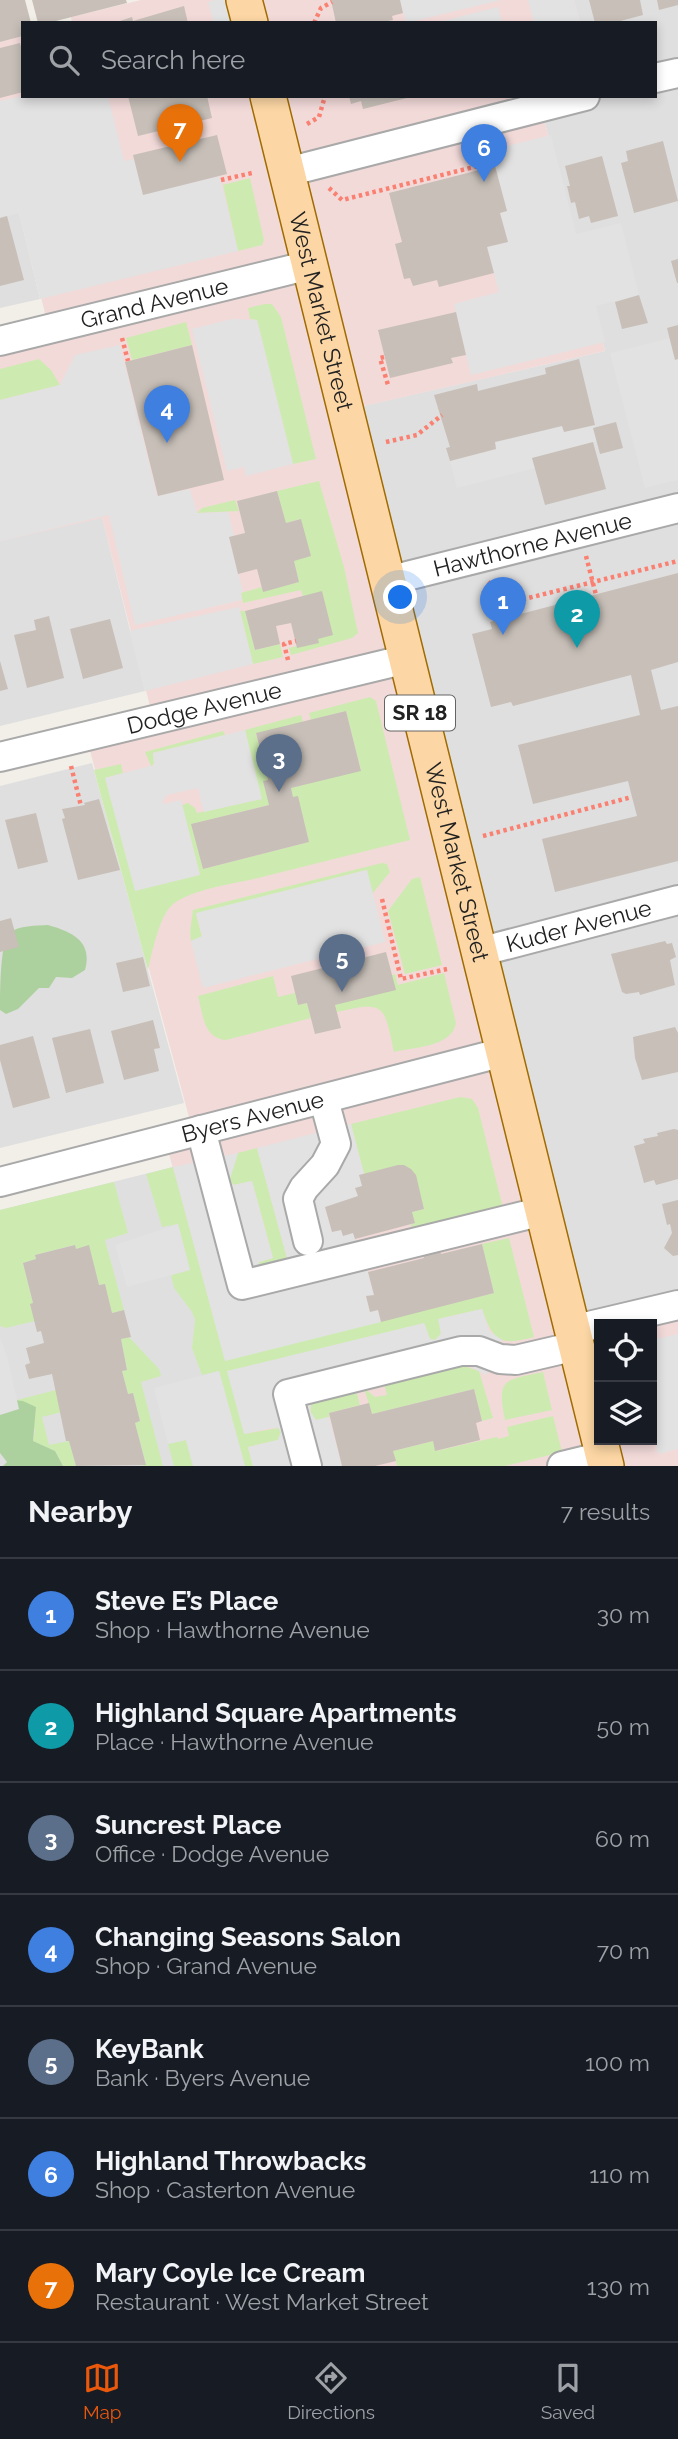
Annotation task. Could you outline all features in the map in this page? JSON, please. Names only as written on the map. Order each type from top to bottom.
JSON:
[{"type":"main road","points":[[244,0],[249,21]]},
{"type":"main road","name":"West Market Street","points":[[268,98],[604,1461]]},
{"type":"street","points":[[657,77],[678,72]]},
{"type":"street","points":[[286,172],[576,98]]},
{"type":"street","name":"Grand Avenue","points":[[0,341],[310,265]]},
{"type":"street","name":"Hawthorne Avenue","points":[[387,581],[678,508]]},
{"type":"street","name":"Dodge Avenue","points":[[0,757],[407,659]]},
{"type":"street","name":"Kuder Avenue","points":[[479,952],[678,900]]},
{"type":"street","name":"Byers Avenue","points":[[0,1182],[504,1052]]},
{"type":"street","points":[[308,1241],[298,1199],[304,1188],[325,1165],[336,1144],[324,1100]]},
{"type":"street","points":[[201,1130],[242,1285],[543,1211]]},
{"type":"street","points":[[307,1466],[288,1394],[461,1351],[479,1351],[500,1359],[516,1360],[574,1338],[678,1305]]},
{"type":"street","points":[[562,1466],[604,1461]]},
{"type":"path","points":[[315,21],[321,8],[332,2]]},
{"type":"path","points":[[307,124],[319,117],[324,98]]},
{"type":"path","points":[[328,187],[342,200],[498,161],[494,144]]},
{"type":"path","points":[[221,180],[252,173]]},
{"type":"path","points":[[122,335],[128,361]]},
{"type":"path","points":[[384,357],[380,358],[388,385]]},
{"type":"path","points":[[386,442],[417,435],[442,415]]},
{"type":"path","points":[[586,555],[596,594]]},
{"type":"path","points":[[487,581],[512,602],[678,561]]},
{"type":"path","points":[[288,660],[284,644],[296,641]]},
{"type":"path","points":[[71,766],[81,806]]},
{"type":"path","points":[[483,835],[632,797]]},
{"type":"path","points":[[382,899],[401,979],[447,969]]},
{"type":"path","points":[[391,971],[398,969]]},
{"type":"shaded area","points":[[141,0],[574,0],[579,21],[72,21],[71,17]]},
{"type":"shaded area","points":[[228,0],[233,21],[213,21],[208,2]]},
{"type":"shaded area","points":[[400,0],[501,0],[414,21],[405,21]]},
{"type":"shaded area","points":[[528,0],[574,0],[579,21],[533,21]]},
{"type":"shaded area","points":[[574,0],[678,0],[678,1305],[619,1319],[594,1319],[594,1325],[572,1330],[345,410],[605,351],[541,108],[578,98],[657,98],[657,21],[579,21]]},
{"type":"shaded area","points":[[498,7],[502,21],[443,21]]},
{"type":"shaded area","points":[[21,37],[21,98],[578,98],[541,108],[605,351],[346,410],[594,1417],[594,1445],[601,1445],[606,1466],[253,1466],[165,1139],[193,1132],[86,736],[153,718],[102,518],[0,541],[0,341],[49,329],[0,134],[0,42]]},
{"type":"shaded area","points":[[21,96],[108,98],[124,161],[134,159],[143,194],[220,176],[238,251],[40,299],[19,213],[0,218],[0,101]]},
{"type":"shaded area","points":[[0,134],[40,299],[0,308]]},
{"type":"shaded area","points":[[551,135],[576,234],[621,223],[639,295],[596,306],[605,342],[471,375],[454,304],[499,292],[487,247],[508,242],[500,213],[506,211],[494,162],[498,161],[495,149]]},
{"type":"shaded area","points":[[232,319],[257,320],[293,464],[246,476],[244,467],[227,471],[192,329]]},
{"type":"shaded area","points":[[670,338],[678,359],[678,480],[645,488],[610,353]]},
{"type":"shaded area","points":[[120,345],[157,496],[190,489],[197,513],[228,512],[234,536],[229,537],[243,592],[242,600],[135,625],[109,515],[0,541],[0,400],[60,385],[75,355]]},
{"type":"shaded area","points":[[595,425],[593,428],[597,441],[533,458],[535,468],[457,488],[450,461],[496,449],[495,442],[562,426],[564,432]]},
{"type":"shaded area","points":[[102,517],[145,691],[0,726],[0,541]]},
{"type":"shaded area","points":[[239,607],[253,664],[145,691],[129,631]]},
{"type":"shaded area","points":[[245,730],[262,799],[204,812],[198,788],[167,795],[162,801],[164,804],[181,800],[200,875],[135,891],[105,778],[154,765],[153,753]]},
{"type":"shaded area","points":[[92,763],[184,1103],[0,1148],[0,786]]},
{"type":"shaded area","points":[[367,870],[385,942],[203,988],[191,941],[202,936],[196,913]]},
{"type":"shaded area","points":[[351,1124],[364,1174],[362,1186],[355,1188],[358,1196],[325,1208],[332,1232],[341,1230],[343,1236],[353,1233],[356,1241],[287,1258],[257,1148]]},
{"type":"shaded area","points":[[238,1153],[229,1182],[234,1185],[252,1181],[273,1258],[259,1262],[259,1266],[268,1269],[361,1247],[374,1295],[367,1297],[370,1312],[378,1310],[381,1322],[225,1361],[173,1167]]},
{"type":"shaded area","points":[[173,1167],[253,1466],[0,1466],[0,1210]]},
{"type":"shaded area","points":[[178,1224],[190,1270],[127,1287],[115,1245]]},
{"type":"shaded area","points":[[678,1308],[678,1466],[609,1466],[603,1445],[657,1445],[657,1321]]},
{"type":"shaded area","points":[[482,1309],[489,1331],[502,1340],[486,1375],[469,1366],[458,1364],[315,1401],[311,1404],[310,1411],[316,1420],[329,1417],[342,1466],[253,1466],[248,1447],[278,1440],[281,1432],[278,1428],[272,1428],[244,1434],[227,1371],[424,1323],[430,1339],[435,1340],[441,1334],[438,1319]]},
{"type":"shaded area","points":[[678,1334],[678,1449],[658,1454],[656,1445],[657,1339]]},
{"type":"shaded area","points":[[0,1338],[7,1356],[19,1409],[0,1415]]},
{"type":"shaded area","points":[[219,1371],[245,1466],[193,1466],[186,1440],[168,1444],[154,1388]]},
{"type":"green space","points":[[250,178],[264,240],[262,245],[238,251],[223,185]]},
{"type":"green space","points":[[272,304],[281,317],[316,459],[293,464],[257,320],[250,319],[248,308]]},
{"type":"green space","points":[[186,322],[192,345],[132,360],[126,338]]},
{"type":"green space","points":[[39,359],[51,370],[60,385],[0,400],[0,369]]},
{"type":"green space","points":[[319,481],[344,567],[358,633],[352,638],[291,655],[289,648],[297,646],[303,596],[301,590],[243,603],[241,593],[262,587],[263,591],[299,582],[294,561],[300,519],[286,523],[277,491]]},
{"type":"green space","points":[[235,500],[239,511],[197,513],[202,508]]},
{"type":"green space","points":[[240,611],[245,611],[255,650],[280,644],[283,657],[253,664]]},
{"type":"green space","points":[[370,697],[376,701],[410,840],[189,895],[172,905],[163,918],[148,970],[94,770],[121,764],[123,773],[105,778],[200,875],[182,805],[188,803],[197,813],[261,799],[245,730],[301,715],[303,722],[256,734],[268,780],[269,805],[192,824],[203,869],[309,842],[298,797],[293,797],[291,788],[361,770],[346,711],[311,720],[309,713]]},
{"type":"green space","points":[[223,731],[225,735],[153,753],[155,763],[151,766],[145,752]]},
{"type":"green space","points":[[382,863],[387,864],[390,872],[372,894],[366,870],[196,914],[202,937],[191,941],[193,910]]},
{"type":"green space","points":[[420,877],[442,965],[405,974],[388,911],[412,879]]},
{"type":"green space","points":[[48,925],[72,935],[83,945],[87,960],[85,970],[72,978],[56,977],[49,988],[39,988],[18,1009],[6,1014],[0,1010],[1,969],[6,939],[9,933],[18,929]]},
{"type":"green space","points":[[444,973],[456,1023],[447,1037],[431,1045],[394,1052],[388,1025],[380,1010],[365,1007],[337,1012],[335,1005],[392,975],[395,974],[398,985]]},
{"type":"green space","points":[[273,976],[278,997],[295,993],[298,1005],[307,1003],[311,1018],[226,1040],[218,1038],[208,1030],[198,996]]},
{"type":"green space","points":[[460,1097],[472,1099],[478,1108],[504,1212],[268,1269],[259,1266],[258,1262],[273,1258],[252,1181],[234,1185],[229,1181],[238,1153],[257,1148],[287,1258],[411,1228],[411,1224],[415,1223],[412,1212],[424,1209],[413,1173],[401,1166],[364,1174],[351,1124]]},
{"type":"green space","points":[[173,1167],[225,1360],[494,1293],[482,1244],[509,1238],[534,1337],[514,1341],[500,1339],[490,1329],[482,1309],[439,1319],[441,1334],[435,1340],[430,1339],[424,1323],[244,1434],[278,1428],[281,1432],[278,1440],[248,1447],[253,1466],[245,1466],[219,1371],[202,1375],[192,1348],[195,1320],[174,1288],[171,1275],[190,1270],[178,1224],[162,1227],[146,1174]]},
{"type":"green space","points":[[114,1182],[128,1233],[105,1240],[124,1310],[112,1313],[105,1284],[99,1285],[89,1246],[76,1249],[74,1245],[35,1255],[36,1259],[23,1263],[35,1321],[6,1328],[0,1326],[0,1210]]},
{"type":"green space","points":[[129,1337],[159,1369],[161,1376],[141,1382],[163,1466],[141,1466],[146,1464],[135,1423],[140,1421],[133,1393],[128,1394],[122,1371],[127,1369],[121,1339]]},
{"type":"green space","points":[[458,1364],[479,1371],[493,1418],[482,1421],[474,1389],[372,1414],[364,1388],[375,1397],[387,1395],[384,1383]]},
{"type":"green space","points":[[543,1372],[552,1410],[505,1420],[502,1396],[506,1383]]},
{"type":"green space","points":[[56,1390],[62,1412],[42,1417],[49,1445],[69,1441],[76,1466],[63,1466],[55,1451],[33,1441],[35,1430],[17,1400]]},
{"type":"green space","points":[[356,1390],[360,1405],[329,1413],[329,1417],[316,1420],[313,1416],[311,1404],[315,1401]]},
{"type":"green space","points":[[6,1399],[23,1401],[36,1407],[33,1441],[55,1451],[63,1466],[3,1466],[7,1462],[0,1453],[0,1405]]},
{"type":"green space","points":[[553,1416],[562,1452],[505,1466],[397,1466],[393,1451],[433,1441],[436,1451],[497,1437],[498,1439],[509,1436],[507,1427]]},
{"type":"green space","points":[[186,1440],[193,1466],[174,1466],[168,1444]]},
{"type":"building","points":[[0,0],[25,0],[30,21],[21,21],[21,37],[0,42]]},
{"type":"building","points":[[32,0],[126,0],[127,3],[56,21],[37,21]]},
{"type":"building","points":[[331,0],[400,0],[403,13],[392,16],[393,20],[388,21],[336,21]]},
{"type":"building","points":[[589,0],[640,0],[643,15],[620,21],[594,21]]},
{"type":"building","points":[[657,0],[678,0],[678,5],[659,10]]},
{"type":"building","points":[[184,6],[188,21],[133,21]]},
{"type":"building","points":[[20,43],[21,46],[21,93],[0,98],[0,48]]},
{"type":"building","points":[[128,98],[207,98],[212,118],[138,136]]},
{"type":"building","points":[[350,98],[407,98],[363,109],[361,101],[351,104]]},
{"type":"building","points":[[217,135],[227,174],[143,195],[133,155]]},
{"type":"building","points":[[663,141],[678,201],[634,213],[621,163],[628,161],[626,151]]},
{"type":"building","points":[[602,156],[618,216],[591,223],[589,216],[579,219],[575,202],[571,203],[565,166]]},
{"type":"building","points":[[495,166],[507,211],[500,213],[508,242],[487,247],[494,273],[439,287],[437,280],[413,286],[410,278],[404,279],[395,244],[402,242],[389,193]]},
{"type":"building","points":[[7,216],[24,280],[0,286],[0,218]]},
{"type":"building","points":[[678,259],[678,283],[677,283],[671,261]]},
{"type":"building","points":[[639,295],[648,323],[622,329],[615,302]]},
{"type":"building","points":[[456,312],[466,355],[451,358],[453,363],[390,378],[378,330]]},
{"type":"building","points":[[678,325],[678,359],[675,360],[667,328]]},
{"type":"building","points":[[192,345],[224,480],[158,496],[125,362]]},
{"type":"building","points":[[579,359],[595,425],[564,432],[562,426],[495,442],[496,449],[450,461],[446,448],[450,447],[434,395],[477,384],[478,391],[546,374],[545,368]]},
{"type":"building","points":[[616,422],[623,448],[600,454],[593,428]]},
{"type":"building","points":[[593,442],[606,489],[545,505],[532,458]]},
{"type":"building","points":[[277,491],[286,523],[301,519],[311,556],[294,561],[299,582],[263,592],[257,569],[238,574],[229,537],[245,533],[237,501]]},
{"type":"building","points":[[678,573],[678,662],[651,670],[661,710],[678,706],[678,861],[555,892],[542,839],[637,816],[628,781],[533,804],[518,745],[640,715],[631,675],[513,706],[511,702],[491,707],[472,634],[492,629],[490,622]]},
{"type":"building","points":[[322,591],[333,635],[318,639],[319,643],[297,648],[291,623],[276,626],[280,644],[255,650],[245,611]]},
{"type":"building","points":[[49,616],[64,678],[27,688],[14,635],[36,630],[34,620]]},
{"type":"building","points":[[110,619],[123,668],[83,679],[70,629]]},
{"type":"building","points":[[0,661],[8,689],[0,691]]},
{"type":"building","points":[[346,711],[361,771],[291,788],[293,797],[298,796],[309,842],[203,869],[191,824],[269,805],[263,781],[268,780],[256,733]]},
{"type":"building","points":[[99,799],[120,870],[78,880],[62,819],[65,818],[62,809],[85,805],[84,803]]},
{"type":"building","points":[[36,813],[48,862],[18,869],[5,820]]},
{"type":"building","points":[[11,918],[19,947],[0,952],[0,921]]},
{"type":"building","points":[[665,941],[667,944],[672,943],[676,957],[670,960],[675,985],[640,995],[639,992],[622,992],[611,954]]},
{"type":"building","points":[[386,952],[396,990],[335,1005],[341,1028],[315,1034],[307,1003],[298,1005],[291,976]]},
{"type":"building","points":[[143,957],[150,986],[123,992],[116,963]]},
{"type":"building","points":[[153,1020],[160,1048],[154,1049],[159,1071],[124,1080],[111,1031]]},
{"type":"building","points":[[675,1027],[678,1033],[678,1072],[642,1080],[635,1058],[633,1037]]},
{"type":"building","points":[[90,1029],[104,1083],[66,1093],[52,1038]]},
{"type":"building","points":[[33,1036],[50,1098],[13,1108],[0,1060],[0,1045]]},
{"type":"building","points":[[678,1130],[678,1179],[656,1185],[654,1180],[644,1183],[634,1146],[645,1143],[643,1139],[658,1136],[657,1133]]},
{"type":"building","points":[[404,1165],[416,1175],[424,1209],[412,1212],[415,1223],[355,1239],[353,1233],[343,1236],[341,1230],[332,1232],[325,1207],[358,1196],[355,1188],[362,1186],[359,1175]]},
{"type":"building","points":[[678,1200],[678,1255],[673,1256],[664,1248],[672,1233],[670,1224],[667,1225],[662,1204]]},
{"type":"building","points":[[482,1244],[494,1293],[381,1322],[378,1310],[370,1312],[366,1296],[374,1295],[368,1272],[424,1258],[422,1251],[439,1247],[441,1254]]},
{"type":"building","points":[[75,1245],[76,1249],[89,1245],[99,1285],[105,1284],[112,1313],[124,1310],[131,1337],[121,1339],[127,1370],[122,1371],[128,1394],[133,1393],[140,1421],[135,1423],[146,1465],[76,1466],[69,1441],[66,1441],[52,1374],[29,1379],[25,1365],[30,1363],[26,1348],[44,1343],[41,1331],[37,1332],[23,1263],[36,1259],[35,1255]]},
{"type":"building","points":[[474,1389],[482,1421],[476,1423],[480,1440],[435,1451],[433,1441],[393,1451],[396,1461],[375,1466],[342,1466],[329,1413],[369,1403],[372,1414]]},
{"type":"place","name":"Mary Coyle Ice Cream","points":[[180,162]]},
{"type":"place","name":"Highland Throwbacks","points":[[484,182]]},
{"type":"place","name":"Changing Seasons Salon","points":[[167,443]]},
{"type":"place","name":"Steve E’s Place","points":[[503,635]]},
{"type":"place","name":"Highland Square Apartments","points":[[577,648]]},
{"type":"place","name":"Suncrest Place","points":[[279,792]]},
{"type":"place","name":"KeyBank","points":[[342,992]]}]
